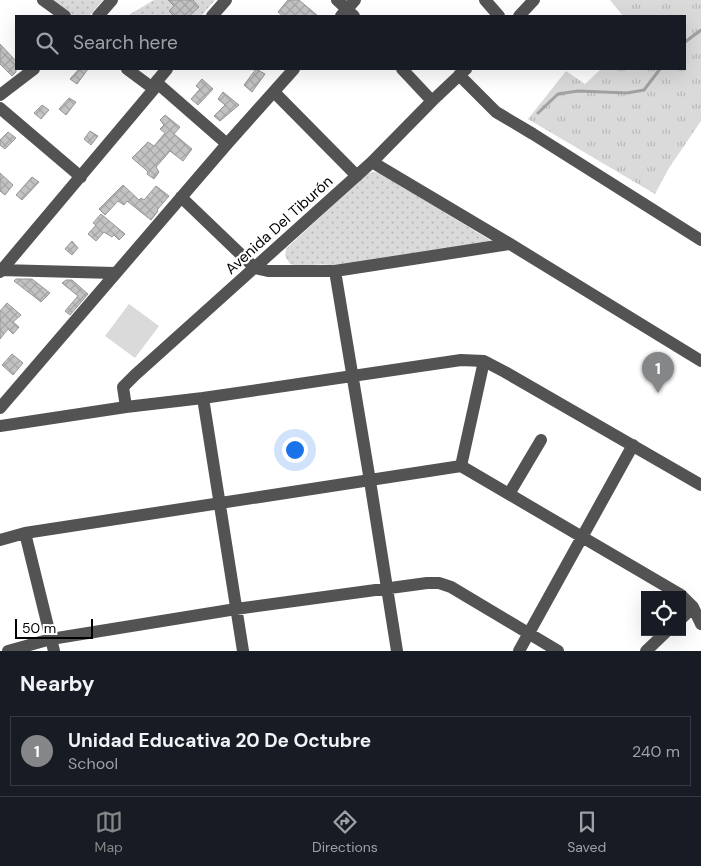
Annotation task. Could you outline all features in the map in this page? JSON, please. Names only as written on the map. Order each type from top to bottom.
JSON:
[{"type":"street","points":[[43,0],[64,15]]},
{"type":"street","points":[[99,15],[112,0]]},
{"type":"street","points":[[213,15],[226,0]]},
{"type":"street","points":[[337,0],[349,10]]},
{"type":"street","points":[[485,0],[498,15]]},
{"type":"street","points":[[520,15],[534,0]]},
{"type":"street","points":[[0,95],[33,70]]},
{"type":"street","points":[[128,70],[155,86],[227,144]]},
{"type":"street","points":[[0,270],[81,177],[166,70]]},
{"type":"street","points":[[0,408],[115,273],[293,70]]},
{"type":"street","points":[[403,70],[432,101]]},
{"type":"street","points":[[463,72],[496,112],[701,240]]},
{"type":"street","name":"Avenida Del Tiburón","points":[[126,407],[123,387],[135,375],[357,176],[463,72]]},
{"type":"street","points":[[274,92],[357,176]]},
{"type":"street","points":[[0,108],[81,177]]},
{"type":"street","points":[[372,162],[701,361]]},
{"type":"street","points":[[181,197],[255,268],[268,271],[335,271],[510,244]]},
{"type":"street","points":[[0,270],[115,273]]},
{"type":"street","points":[[335,271],[396,651]]},
{"type":"street","points":[[0,426],[461,360],[484,362],[505,372],[701,486]]},
{"type":"street","points":[[461,466],[484,362]]},
{"type":"street","points":[[203,398],[243,651]]},
{"type":"street","points":[[509,494],[542,440]]},
{"type":"street","points":[[519,651],[633,445]]},
{"type":"street","points":[[0,540],[25,533],[461,466],[675,591]]},
{"type":"street","points":[[25,533],[52,645]]},
{"type":"street","points":[[8,651],[52,645],[236,609],[427,583],[439,583],[452,587],[558,651]]},
{"type":"street","points":[[686,600],[693,608],[701,624]]},
{"type":"street","points":[[686,614],[693,608]]},
{"type":"street","points":[[646,651],[662,636]]},
{"type":"green space","points":[[49,0],[103,0],[90,15],[70,15]]},
{"type":"green space","points":[[154,0],[215,0],[202,15],[129,15]]},
{"type":"green space","points":[[610,0],[701,0],[701,121],[669,168],[655,194],[528,119],[566,71],[585,84],[600,70],[686,70],[686,15],[622,15]]},
{"type":"green space","points":[[380,173],[493,242],[334,266],[290,264],[285,256],[286,249],[366,174]]},
{"type":"green space","points":[[129,304],[159,326],[135,358],[105,336]]},
{"type":"building","points":[[168,0],[193,0],[199,7],[190,15],[173,15],[169,11],[174,6]]},
{"type":"building","points":[[288,0],[299,0],[317,15],[282,15],[278,12]]},
{"type":"building","points":[[0,44],[15,60],[16,72],[12,76],[0,64]]},
{"type":"building","points":[[78,70],[87,70],[77,84],[70,79]]},
{"type":"building","points":[[255,70],[265,74],[252,92],[244,85]]},
{"type":"building","points":[[202,79],[213,89],[198,105],[191,99],[200,89],[196,86]]},
{"type":"building","points":[[223,92],[239,105],[220,121],[214,116],[225,105],[218,99]]},
{"type":"building","points":[[69,98],[76,102],[66,115],[59,109]]},
{"type":"building","points":[[42,105],[49,110],[41,119],[34,113]]},
{"type":"building","points":[[165,115],[180,127],[174,134],[192,149],[183,161],[170,151],[156,167],[159,172],[154,179],[132,158],[148,142],[154,146],[165,133],[160,129],[164,125],[160,120]]},
{"type":"building","points":[[90,131],[98,136],[91,145],[84,139]]},
{"type":"building","points":[[8,132],[16,138],[5,149],[0,145],[0,140]]},
{"type":"building","points":[[0,173],[13,185],[5,195],[0,191]]},
{"type":"building","points":[[32,177],[39,182],[22,200],[16,195]]},
{"type":"building","points":[[123,185],[139,200],[141,198],[144,200],[156,186],[169,196],[151,220],[127,201],[124,205],[118,201],[105,215],[99,209]]},
{"type":"building","points":[[101,214],[125,234],[119,240],[114,235],[112,237],[104,232],[96,241],[88,234],[96,225],[93,223]]},
{"type":"building","points":[[72,241],[78,248],[72,255],[65,249]]},
{"type":"building","points":[[16,279],[32,279],[50,293],[41,302],[14,281]]},
{"type":"building","points":[[66,280],[72,280],[88,294],[70,315],[65,311],[78,296],[62,283]]},
{"type":"building","points":[[7,303],[21,315],[13,322],[19,327],[13,334],[8,329],[0,339],[0,311]]},
{"type":"building","points":[[12,354],[23,363],[13,375],[2,365]]},
{"type":"waterway","points":[[686,41],[701,30]]},
{"type":"waterway","points":[[538,113],[558,94],[578,91],[627,93],[644,90],[659,70]]},
{"type":"place","name":"Unidad Educativa 20 De Octubre","points":[[658,393]]}]
